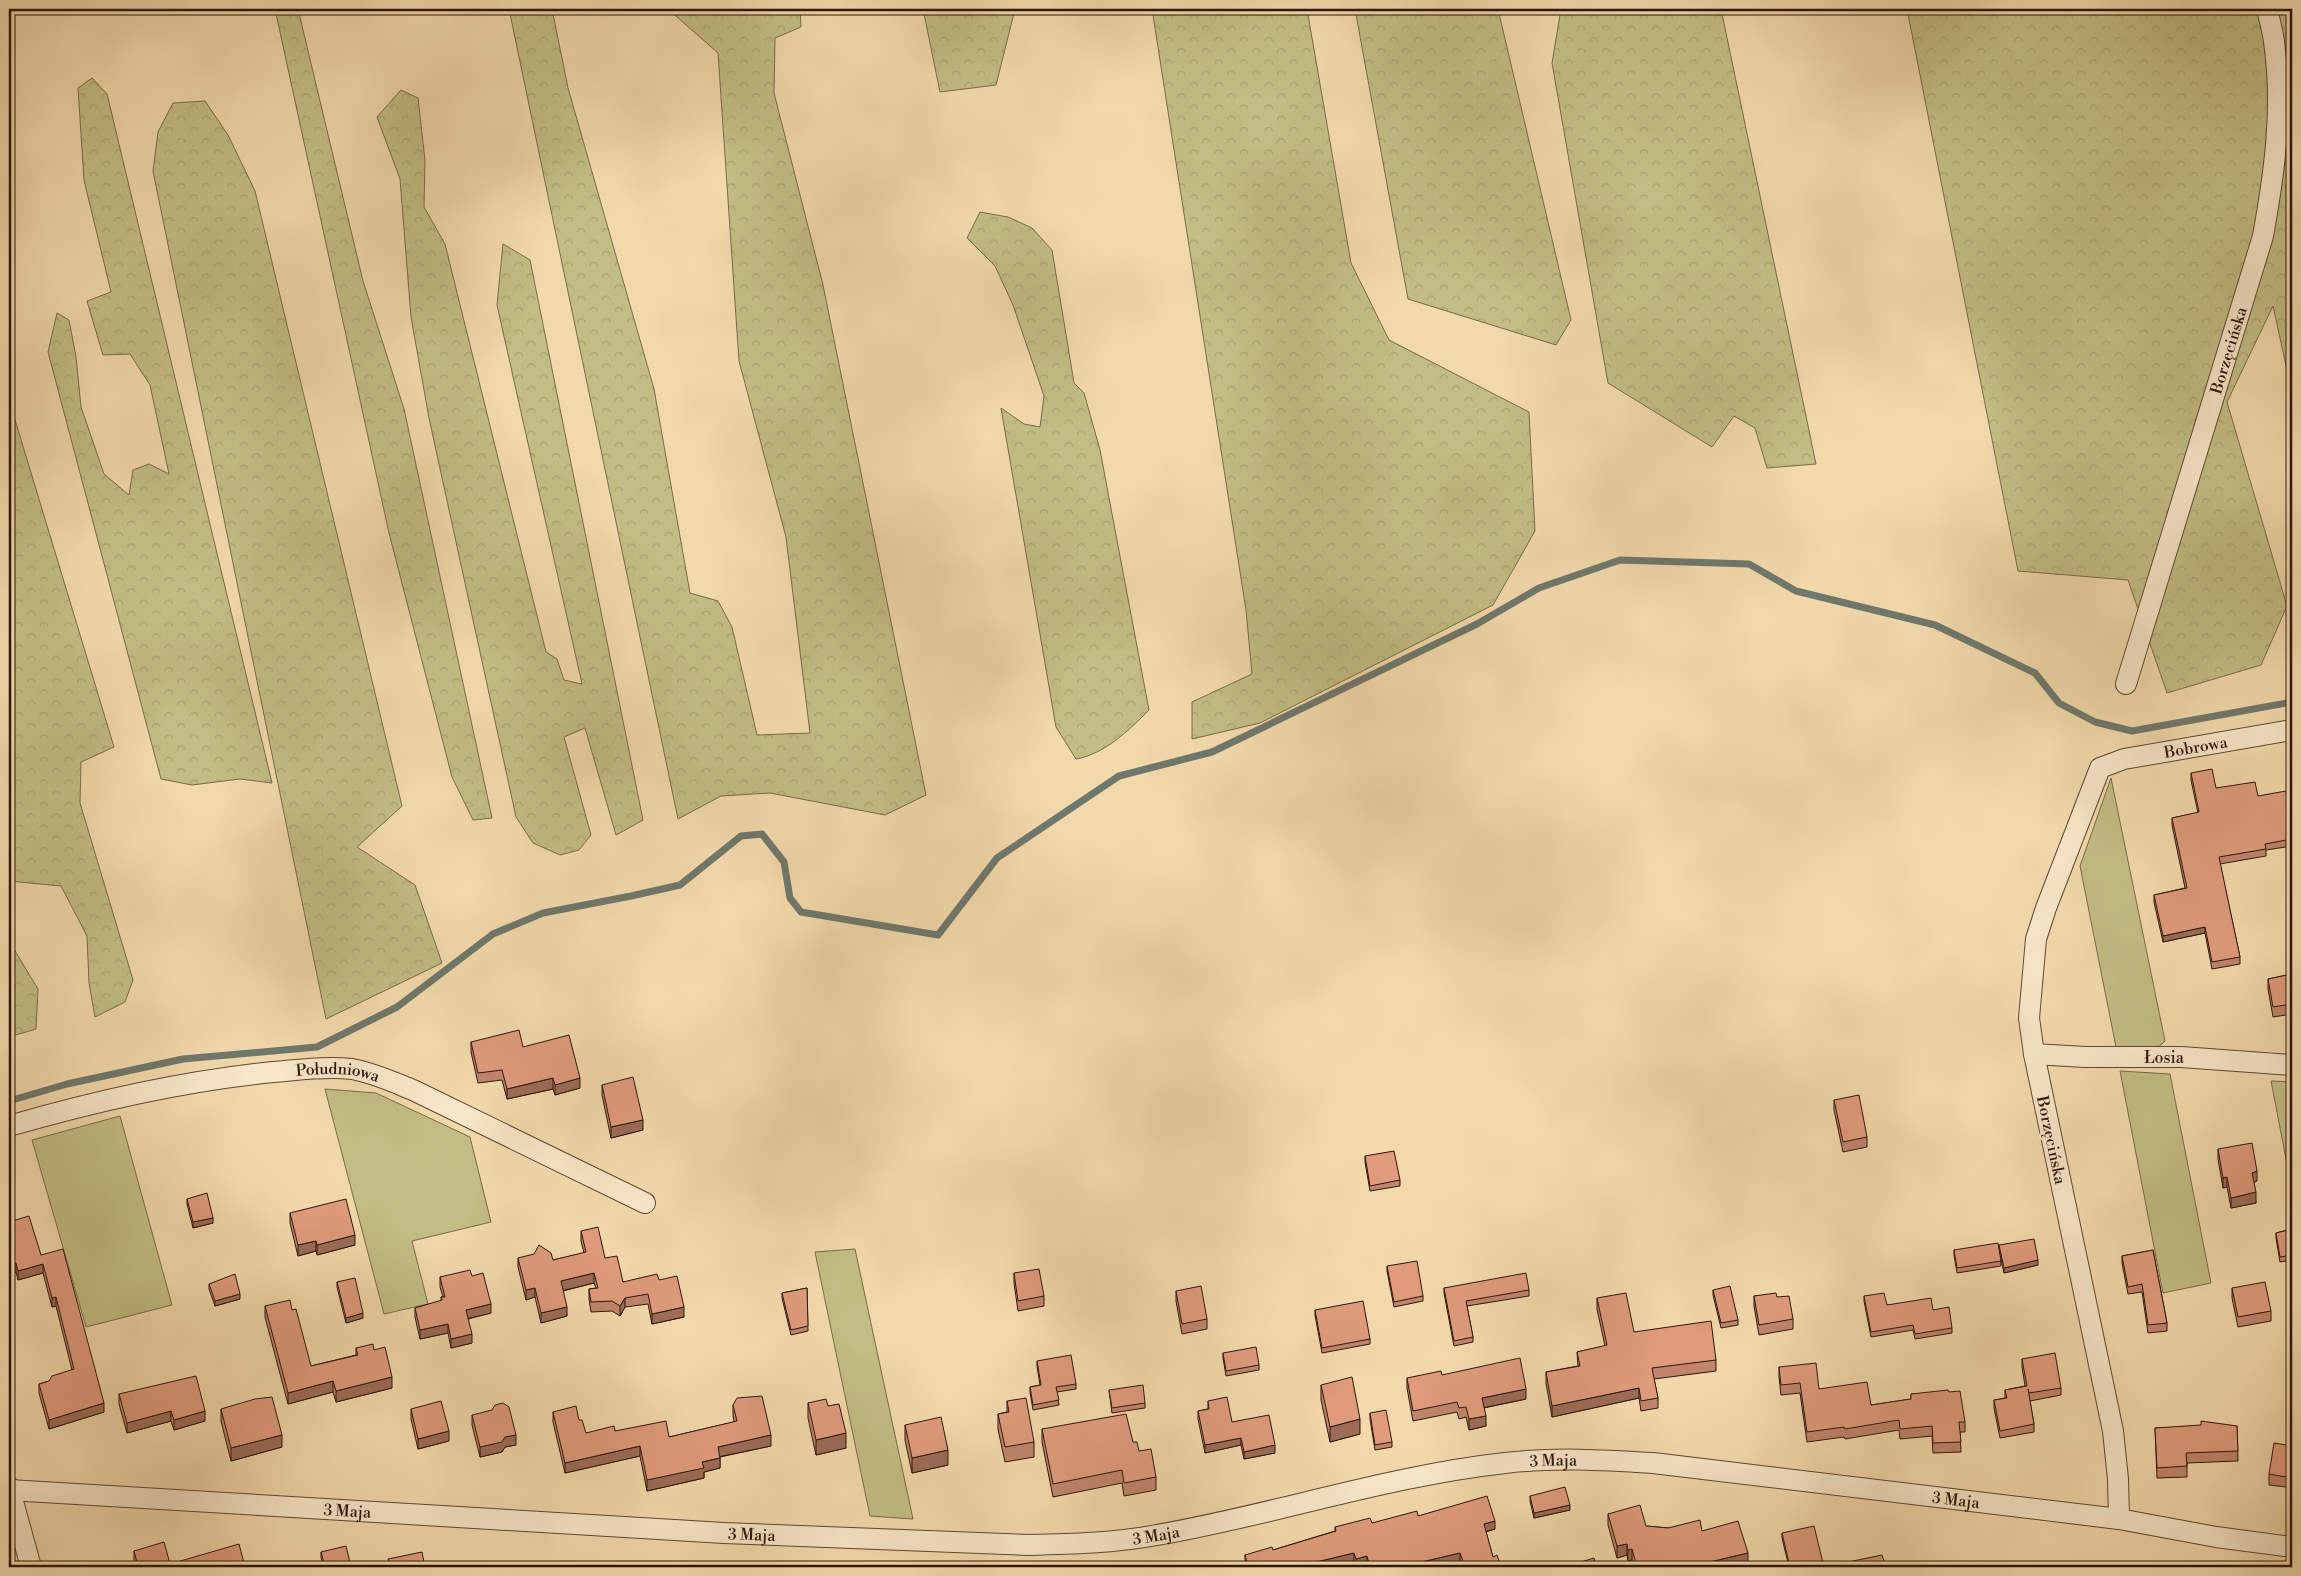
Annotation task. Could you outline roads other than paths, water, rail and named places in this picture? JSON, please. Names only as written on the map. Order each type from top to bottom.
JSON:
[{"type":"street","name":"Borzęcińska","points":[[2126,684],[2263,236],[2273,180],[2277,134],[2275,50],[2267,9]]},
{"type":"street","name":"Bobrowa","points":[[2100,768],[2124,759],[2158,752],[2292,730]]},
{"type":"street","name":"Borzęcińska","points":[[2100,768],[2046,908],[2036,939],[2029,1018],[2034,1054],[2113,1431],[2118,1479],[2119,1519]]},
{"type":"street","name":"Łosia","points":[[2034,1054],[2181,1057],[2292,1065]]},
{"type":"street","name":"Południowa","points":[[9,1126],[72,1108],[160,1088],[250,1074],[326,1067],[353,1070],[377,1075],[413,1090],[644,1203]]},
{"type":"street","name":"3 Maja","points":[[9,1489],[724,1534],[1028,1545],[1078,1543],[1155,1536],[1438,1473],[1505,1463],[1604,1460],[1672,1465],[2119,1519],[2216,1537],[2292,1547]]},
{"type":"street","points":[[9,1489],[31,1567]]},
{"type":"waterway","points":[[9,1101],[67,1084],[183,1059],[317,1047],[397,1007],[493,934],[543,913],[680,885],[741,836],[762,834],[784,862],[790,898],[801,912],[938,935],[997,858],[1119,776],[1212,752],[1477,624],[1539,588],[1620,560],[1749,564],[1796,591],[1935,625],[2035,673],[2059,703],[2095,722],[2132,731],[2292,702]]}]
